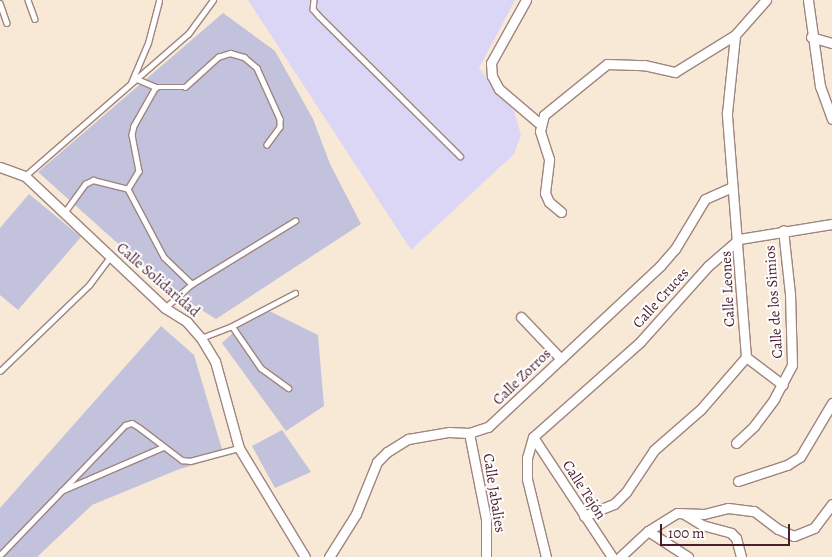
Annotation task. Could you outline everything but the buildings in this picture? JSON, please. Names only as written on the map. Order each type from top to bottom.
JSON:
[{"type":"street","points":[[526,0],[491,63],[492,76],[499,89],[540,124],[549,159],[545,193],[549,202],[561,212]]},
{"type":"street","points":[[540,124],[544,115],[607,64],[644,65],[675,72],[735,35],[766,0]]},
{"type":"street","points":[[808,0],[820,86],[832,119]]},
{"type":"street","name":"Calle Leones","points":[[735,35],[727,113],[732,187],[739,239],[746,357]]},
{"type":"street","points":[[812,37],[832,43]]},
{"type":"street","name":"Calle Solidaridad","points":[[0,168],[25,176],[165,308],[187,322],[201,338],[215,361],[239,448],[305,557]]},
{"type":"street","name":"Calle Zorros","points":[[329,557],[356,514],[378,462],[387,452],[408,439],[449,432],[469,433],[488,427],[660,266],[675,249],[705,199],[732,187]]},
{"type":"street","name":"Calle Cruces","points":[[533,437],[640,342],[708,266],[739,239],[782,230],[832,224]]},
{"type":"street","name":"Calle de los Simios","points":[[736,443],[754,426],[783,385],[792,365],[793,344],[782,230]]},
{"type":"street","points":[[521,317],[561,359]]},
{"type":"street","points":[[584,516],[614,504],[626,492],[654,450],[701,409],[746,357],[783,385]]},
{"type":"street","points":[[738,481],[787,466],[800,456],[832,403]]},
{"type":"street","name":"Calle Jabalies","points":[[469,433],[486,519],[486,557]]},
{"type":"street","points":[[533,437],[527,458],[527,479],[546,557]]},
{"type":"street","name":"Calle Tejón","points":[[533,437],[612,557]]},
{"type":"street","points":[[620,557],[648,531],[669,516],[728,508],[754,511],[778,529],[794,536],[814,528],[832,504]]},
{"type":"street","points":[[683,514],[702,525],[731,533],[736,538],[741,557]]},
{"type":"street","points":[[648,531],[688,557]]},
{"type":"lane","points":[[28,0],[35,19]]},
{"type":"lane","points":[[25,176],[188,34],[213,0]]},
{"type":"lane","points":[[314,0],[313,9],[319,16],[460,156]]},
{"type":"lane","points":[[130,84],[148,43],[158,1]]},
{"type":"lane","points":[[0,3],[7,23]]},
{"type":"lane","points":[[137,79],[156,88],[185,87],[218,57],[230,53],[244,57],[257,68],[280,119],[280,126],[267,145]]},
{"type":"lane","points":[[128,188],[140,171],[132,135],[134,126],[156,88]]},
{"type":"lane","points":[[64,213],[85,184],[93,180],[128,188]]},
{"type":"lane","points":[[128,188],[159,250],[192,284]]},
{"type":"lane","points":[[165,308],[192,284],[295,221]]},
{"type":"lane","points":[[0,371],[71,304],[110,257]]},
{"type":"lane","points":[[201,338],[232,326],[295,293]]},
{"type":"lane","points":[[232,326],[261,368],[289,388]]},
{"type":"lane","points":[[0,555],[125,426],[132,423],[182,460],[190,461],[239,448]]},
{"type":"lane","points":[[60,492],[163,447]]},
{"type":"shaded area","points":[[248,0],[515,0],[479,68],[514,111],[521,135],[514,154],[411,250]]},
{"type":"shaded area","points":[[223,13],[275,51],[313,119],[330,164],[361,224],[216,319],[171,291],[38,172]]},
{"type":"shaded area","points":[[29,194],[81,237],[18,310],[0,295],[0,228]]},
{"type":"shaded area","points":[[261,307],[318,335],[324,406],[286,431],[222,343]]},
{"type":"shaded area","points":[[161,326],[194,355],[224,456],[177,470],[92,505],[37,557],[0,557],[0,508]]},
{"type":"shaded area","points":[[282,430],[311,472],[275,488],[252,446]]}]
